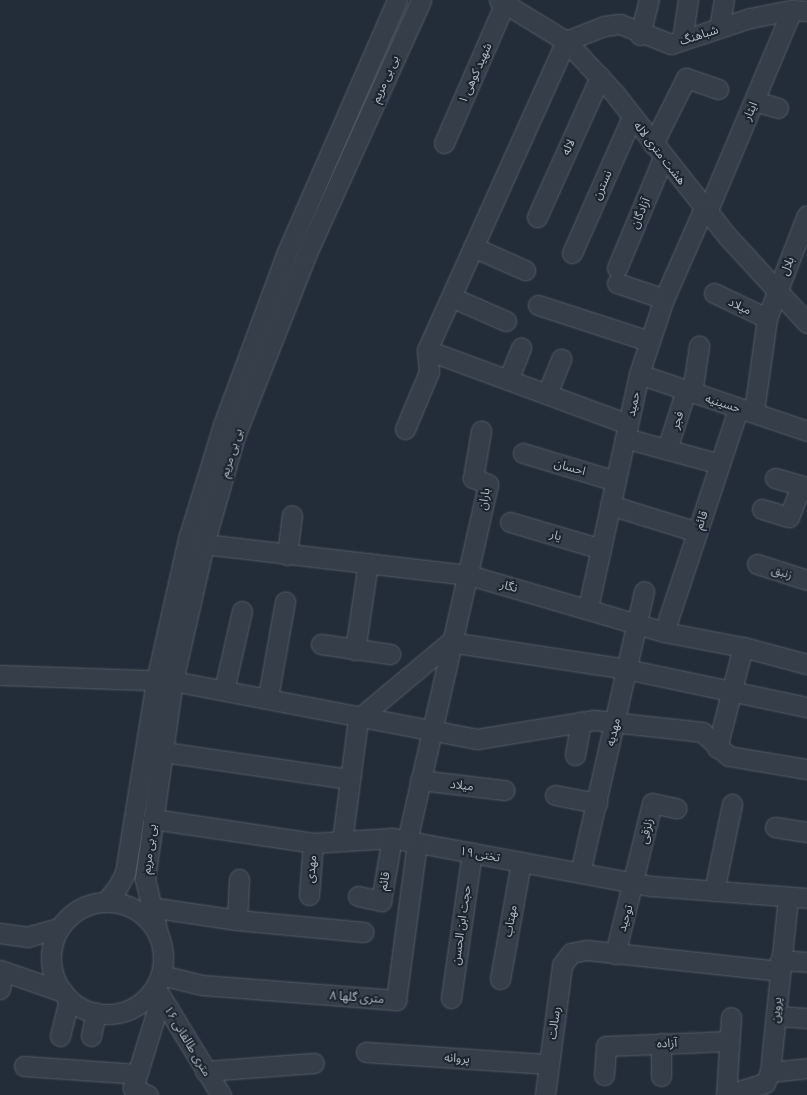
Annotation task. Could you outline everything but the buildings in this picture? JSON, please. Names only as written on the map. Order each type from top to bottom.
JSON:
[{"type":"street","name":"بی بی مریم","points":[[106,902],[118,888],[125,873],[164,681],[188,539],[223,425],[287,252],[396,0]]},
{"type":"street","name":"بی بی مریم","points":[[158,934],[150,907],[145,879],[164,752],[164,681],[235,436],[308,253],[421,0]]},
{"type":"street","points":[[640,35],[649,0]]},
{"type":"street","points":[[682,40],[688,0]]},
{"type":"street","points":[[719,28],[724,0]]},
{"type":"street","name":"هشت متری لاله","points":[[502,2],[566,41],[600,77],[706,210],[807,323]]},
{"type":"street","name":"شهید کوهی ۱","points":[[444,143],[502,2]]},
{"type":"street","name":"شباهنگ","points":[[566,41],[604,26],[620,24],[640,35],[671,44],[750,18],[770,8],[800,11]]},
{"type":"street","name":"ایثار","points":[[706,210],[754,101],[800,11]]},
{"type":"street","points":[[405,429],[429,372],[427,350],[566,41]]},
{"type":"street","name":"لاله","points":[[537,217],[600,77]]},
{"type":"street","name":"آزادگان","points":[[664,299],[617,276],[658,151],[686,78],[718,89]]},
{"type":"street","points":[[754,101],[778,108]]},
{"type":"street","name":"نسترن","points":[[572,253],[632,117]]},
{"type":"street","name":"حمید","points":[[588,608],[639,374],[664,299],[706,210]]},
{"type":"street","name":"بلال","points":[[767,318],[777,289],[802,241],[807,215]]},
{"type":"street","points":[[473,247],[525,270]]},
{"type":"street","name":"میلاد","points":[[714,293],[767,318]]},
{"type":"street","points":[[450,297],[506,321]]},
{"type":"street","points":[[538,305],[649,341]]},
{"type":"street","name":"قائم","points":[[664,632],[720,464],[746,410],[767,318]]},
{"type":"street","name":"فجر","points":[[667,449],[689,392],[699,346]]},
{"type":"street","points":[[508,380],[521,348]]},
{"type":"street","points":[[427,350],[547,394],[667,449],[720,464]]},
{"type":"street","points":[[547,394],[561,359]]},
{"type":"street","name":"حسینیه","points":[[639,374],[807,431]]},
{"type":"street","name":"باران","points":[[469,576],[488,484],[473,478],[481,431]]},
{"type":"street","name":"احسان","points":[[523,453],[616,481]]},
{"type":"street","points":[[762,509],[789,517],[804,486],[775,478]]},
{"type":"street","points":[[610,505],[697,532]]},
{"type":"street","points":[[287,555],[292,515]]},
{"type":"street","name":"یار","points":[[510,522],[601,549]]},
{"type":"street","name":"نگار","points":[[204,544],[469,576],[588,608],[664,632],[743,647],[807,664]]},
{"type":"street","points":[[355,650],[368,563]]},
{"type":"street","name":"زنبق","points":[[757,564],[807,580]]},
{"type":"street","points":[[405,840],[432,732],[450,642],[469,576]]},
{"type":"street","name":"مهدیه","points":[[580,873],[644,591]]},
{"type":"street","points":[[268,697],[286,602]]},
{"type":"street","points":[[224,690],[242,611]]},
{"type":"street","points":[[342,841],[348,779],[358,719],[450,642],[626,669],[807,707]]},
{"type":"street","points":[[321,644],[390,654]]},
{"type":"street","points":[[717,748],[743,647]]},
{"type":"street","points":[[0,675],[164,681],[268,697],[358,719],[477,739],[581,722],[615,723],[702,732],[717,748],[729,756],[807,769]]},
{"type":"street","points":[[406,728],[438,700]]},
{"type":"street","points":[[575,755],[581,722]]},
{"type":"street","points":[[164,752],[348,779]]},
{"type":"street","name":"میلاد","points":[[420,780],[504,790]]},
{"type":"street","points":[[554,795],[597,803]]},
{"type":"street","name":"زلزقی","points":[[635,882],[652,803],[676,808]]},
{"type":"street","points":[[714,891],[732,804]]},
{"type":"street","name":"تختی ۱۹","points":[[153,819],[313,843],[405,840],[635,882],[714,891],[802,896]]},
{"type":"street","points":[[774,827],[807,832]]},
{"type":"street","name":"قائم","points":[[358,896],[381,901],[405,840]]},
{"type":"street","name":"۸ متری گلها","points":[[159,986],[202,985],[396,1000],[405,840]]},
{"type":"street","name":"مهدی","points":[[309,895],[313,843]]},
{"type":"street","name":"حجت ابن الحسن","points":[[450,998],[472,853]]},
{"type":"street","name":"مهتاب","points":[[500,979],[521,862]]},
{"type":"street","points":[[237,920],[239,879]]},
{"type":"street","name":"توحید","points":[[615,954],[635,882]]},
{"type":"street","name":"پروین","points":[[770,1072],[777,1016],[779,965],[802,896]]},
{"type":"street","points":[[0,933],[27,937],[59,928],[80,909],[106,902],[137,910],[158,934],[163,954],[159,986],[133,1088],[148,1095]]},
{"type":"street","points":[[150,907],[237,920],[363,932]]},
{"type":"street","points":[[59,928],[51,955],[53,972],[66,995],[60,1036]]},
{"type":"street","name":"رسالت","points":[[545,1095],[562,965],[571,953],[587,950],[615,954]]},
{"type":"street","points":[[615,954],[779,965],[807,962]]},
{"type":"street","points":[[0,989],[1,970],[66,995],[96,1012],[113,1013],[130,1009],[144,1000],[159,986]]},
{"type":"street","name":"۱۶ متری طالقانی","points":[[159,986],[205,1071],[221,1095]]},
{"type":"street","points":[[91,1036],[96,1012]]},
{"type":"street","points":[[777,1016],[807,1018]]},
{"type":"street","points":[[731,1017],[726,1095],[765,1083],[770,1072],[807,1068]]},
{"type":"street","name":"آزاده","points":[[604,1076],[606,1046],[728,1041]]},
{"type":"street","points":[[661,1044],[661,1076]]},
{"type":"street","name":"پروانه","points":[[366,1052],[549,1064]]},
{"type":"street","points":[[205,1071],[314,1064]]},
{"type":"street","points":[[24,1066],[137,1074]]}]
